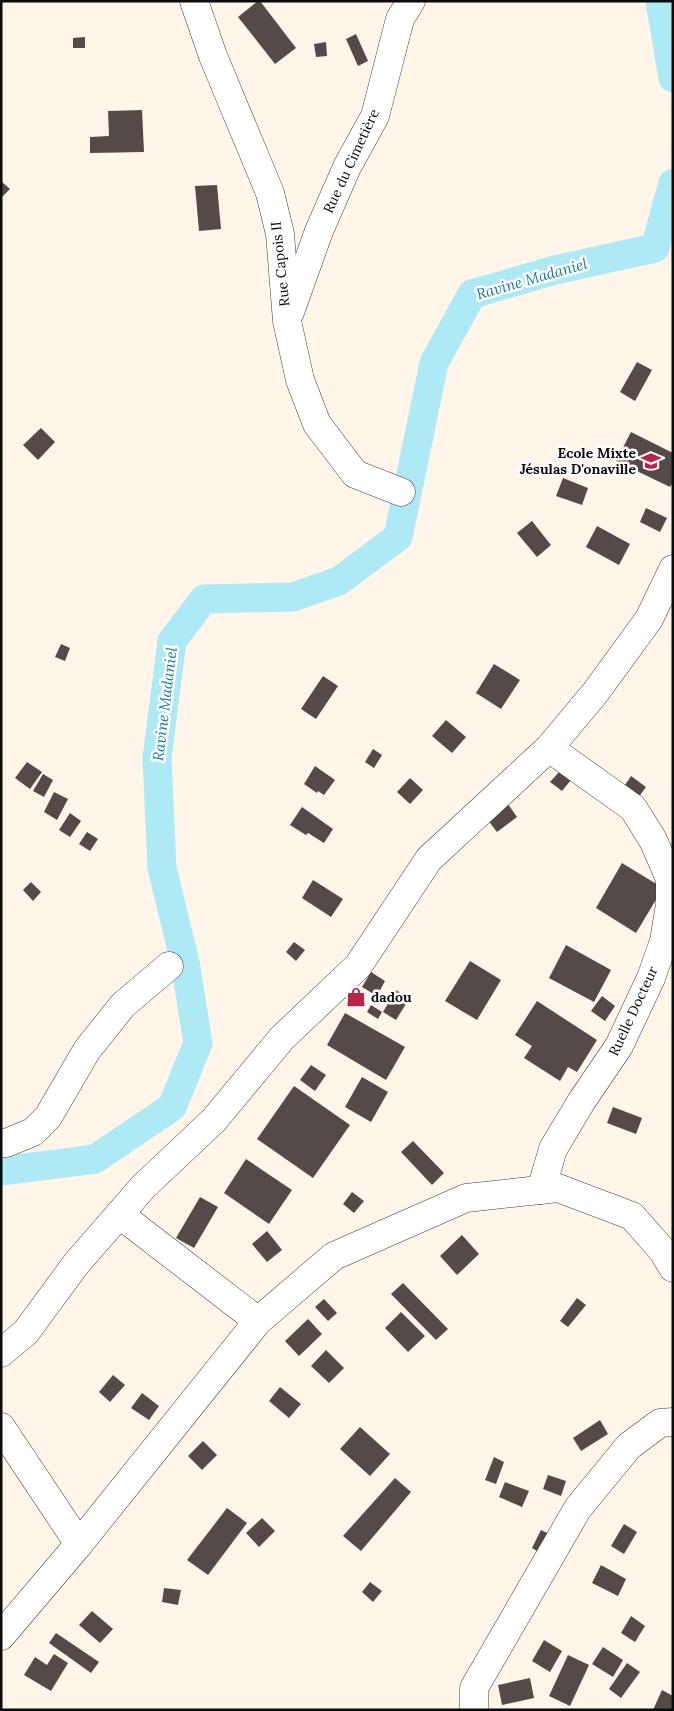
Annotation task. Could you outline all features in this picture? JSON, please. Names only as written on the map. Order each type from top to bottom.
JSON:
[{"type":"street","name":"Rue Capois II","points":[[194,1],[213,56],[270,193],[280,234],[286,321],[300,380],[317,424],[355,474],[401,492]]},
{"type":"street","name":"Rue du Cimetière","points":[[286,321],[319,231],[347,167],[375,116],[390,65],[400,19],[412,1]]},
{"type":"street","points":[[1,1353],[26,1332],[76,1264],[142,1187],[214,1120],[282,1038],[358,966],[429,859],[549,748],[596,693],[649,619],[673,569]]},
{"type":"street","name":"Ruelle Docteur","points":[[542,1190],[553,1149],[581,1102],[619,1046],[651,978],[664,941],[670,905],[670,879],[653,840],[634,808],[549,748]]},
{"type":"street","points":[[1,1143],[6,1143],[33,1132],[48,1117],[87,1050],[122,1005],[169,966]]},
{"type":"street","points":[[1,1636],[79,1544],[258,1321],[334,1256],[466,1198],[558,1188],[632,1216],[662,1250],[673,1268]]},
{"type":"street","points":[[119,1214],[258,1321]]},
{"type":"street","points":[[474,1710],[474,1688],[578,1508],[629,1446],[660,1423],[673,1422]]},
{"type":"street","points":[[1,1427],[79,1544]]},
{"type":"building","points":[[260,1],[296,48],[275,64],[238,17]]},
{"type":"building","points":[[356,34],[368,61],[358,66],[346,39]]},
{"type":"building","points":[[85,37],[85,48],[73,48],[73,38]]},
{"type":"building","points":[[326,42],[327,56],[316,57],[314,44]]},
{"type":"building","points":[[142,110],[144,152],[90,153],[90,137],[109,136],[108,111]]},
{"type":"building","points":[[1,181],[10,189],[1,198]]},
{"type":"building","points":[[217,185],[221,229],[199,231],[195,186]]},
{"type":"building","points":[[637,362],[652,370],[635,401],[620,392]]},
{"type":"building","points":[[41,428],[55,442],[38,460],[23,445]]},
{"type":"building","points":[[631,432],[673,453],[673,482],[670,487],[616,461]]},
{"type":"building","points":[[563,478],[588,488],[582,505],[556,496]]},
{"type":"building","points":[[646,508],[667,518],[660,532],[640,522]]},
{"type":"building","points":[[532,521],[551,545],[537,557],[517,533]]},
{"type":"building","points":[[597,526],[630,544],[619,565],[586,547]]},
{"type":"building","points":[[61,644],[70,648],[65,661],[55,657]]},
{"type":"building","points":[[494,664],[520,680],[501,709],[476,693]]},
{"type":"building","points":[[323,676],[338,686],[316,719],[301,709]]},
{"type":"building","points":[[446,720],[466,737],[452,753],[432,736]]},
{"type":"building","points":[[373,749],[382,755],[374,768],[365,762]]},
{"type":"building","points":[[27,762],[42,772],[30,789],[15,778]]},
{"type":"building","points":[[315,766],[335,780],[324,795],[318,791],[317,793],[304,784]]},
{"type":"building","points":[[560,771],[571,780],[562,791],[550,782]]},
{"type":"building","points":[[43,774],[53,780],[44,797],[33,791]]},
{"type":"building","points":[[631,776],[646,787],[638,798],[623,788]]},
{"type":"building","points":[[410,778],[423,790],[410,804],[397,792]]},
{"type":"building","points":[[54,792],[68,799],[57,820],[44,812]]},
{"type":"building","points":[[508,804],[517,817],[497,832],[487,819]]},
{"type":"building","points":[[302,807],[333,829],[324,843],[290,825]]},
{"type":"building","points":[[70,813],[81,821],[70,837],[59,830]]},
{"type":"building","points":[[87,832],[98,839],[90,851],[79,844]]},
{"type":"building","points":[[622,863],[663,888],[636,933],[596,908]]},
{"type":"building","points":[[313,880],[343,899],[331,917],[302,898]]},
{"type":"building","points":[[31,882],[41,892],[33,901],[23,890]]},
{"type":"building","points":[[294,942],[305,950],[296,961],[286,952]]},
{"type":"building","points":[[566,945],[611,970],[594,1002],[549,978]]},
{"type":"building","points":[[470,961],[501,980],[477,1020],[445,1001]]},
{"type":"building","points":[[371,972],[385,981],[377,996],[362,987]]},
{"type":"building","points":[[396,990],[409,999],[396,1020],[383,1012]]},
{"type":"building","points":[[602,996],[615,1006],[605,1021],[591,1011]]},
{"type":"building","points":[[537,1001],[597,1040],[577,1072],[568,1067],[560,1081],[524,1058],[532,1046],[515,1035]]},
{"type":"building","points":[[371,1005],[382,1012],[378,1019],[367,1012]]},
{"type":"building","points":[[345,1013],[405,1047],[386,1080],[327,1045]]},
{"type":"building","points":[[311,1065],[326,1075],[315,1091],[300,1080]]},
{"type":"building","points":[[362,1077],[388,1092],[371,1122],[345,1107]]},
{"type":"building","points":[[294,1086],[350,1125],[313,1178],[257,1139]]},
{"type":"building","points":[[613,1107],[642,1118],[636,1134],[607,1123]]},
{"type":"building","points":[[413,1141],[444,1173],[432,1185],[401,1152]]},
{"type":"building","points":[[246,1159],[292,1190],[269,1224],[224,1193]]},
{"type":"building","points":[[352,1192],[364,1201],[354,1213],[343,1204]]},
{"type":"building","points":[[200,1197],[218,1207],[194,1248],[176,1238]]},
{"type":"building","points":[[267,1231],[282,1250],[267,1262],[252,1244]]},
{"type":"building","points":[[462,1235],[479,1254],[457,1275],[440,1256]]},
{"type":"building","points":[[403,1283],[448,1329],[436,1340],[391,1294]]},
{"type":"building","points":[[577,1298],[586,1305],[568,1327],[560,1321]]},
{"type":"building","points":[[324,1299],[337,1313],[328,1321],[315,1307]]},
{"type":"building","points":[[401,1312],[425,1336],[408,1352],[385,1328]]},
{"type":"building","points":[[308,1319],[322,1334],[299,1356],[285,1341]]},
{"type":"building","points":[[326,1350],[344,1368],[329,1383],[311,1366]]},
{"type":"building","points":[[113,1375],[125,1385],[110,1402],[99,1392]]},
{"type":"building","points":[[280,1387],[301,1404],[289,1418],[269,1401]]},
{"type":"building","points":[[142,1393],[159,1406],[149,1420],[131,1408]]},
{"type":"building","points":[[600,1420],[608,1434],[581,1451],[573,1438]]},
{"type":"building","points":[[360,1427],[390,1454],[370,1476],[340,1449]]},
{"type":"building","points":[[203,1441],[217,1455],[202,1470],[188,1456]]},
{"type":"building","points":[[494,1457],[504,1462],[496,1484],[485,1480]]},
{"type":"building","points":[[548,1475],[566,1481],[561,1496],[543,1489]]},
{"type":"building","points":[[395,1478],[411,1492],[361,1551],[343,1536]]},
{"type":"building","points":[[505,1482],[529,1491],[522,1507],[499,1497]]},
{"type":"building","points":[[227,1508],[247,1523],[208,1575],[187,1560]]},
{"type":"building","points":[[262,1518],[275,1531],[259,1547],[246,1533]]},
{"type":"building","points":[[624,1524],[637,1532],[624,1554],[611,1546]]},
{"type":"building","points":[[541,1530],[551,1535],[542,1554],[532,1548]]},
{"type":"building","points":[[601,1565],[626,1579],[618,1596],[592,1583]]},
{"type":"building","points":[[370,1582],[382,1591],[373,1602],[362,1592]]},
{"type":"building","points":[[164,1588],[181,1590],[178,1605],[162,1602]]},
{"type":"building","points":[[92,1611],[113,1629],[100,1643],[79,1625]]},
{"type":"building","points":[[631,1616],[645,1626],[635,1642],[621,1633]]},
{"type":"building","points":[[56,1633],[99,1662],[91,1673],[49,1643]]},
{"type":"building","points":[[544,1640],[562,1651],[550,1672],[532,1661]]},
{"type":"building","points":[[603,1647],[623,1660],[613,1677],[592,1664]]},
{"type":"building","points":[[54,1654],[68,1663],[51,1691],[24,1675],[35,1657],[47,1665]]},
{"type":"building","points":[[568,1655],[589,1665],[570,1706],[549,1696]]},
{"type":"building","points":[[627,1663],[640,1672],[621,1698],[609,1689]]},
{"type":"building","points":[[530,1678],[534,1698],[502,1705],[498,1685]]},
{"type":"building","points":[[662,1690],[673,1696],[673,1710],[653,1710]]},
{"type":"waterway","name":"Ravine Madaniel","points":[[660,1],[673,78]]},
{"type":"waterway","name":"Ravine Madaniel","points":[[1,1171],[95,1159],[172,1107],[198,1043],[185,962],[162,868],[157,758],[172,641],[204,599],[293,597],[339,581],[398,537],[434,363],[472,294],[555,270],[655,248],[673,183]]},
{"type":"place","name":"Ecole Mixte Jésulas D'onaville","points":[[651,461]]},
{"type":"place","name":"dadou","points":[[356,997]]}]
